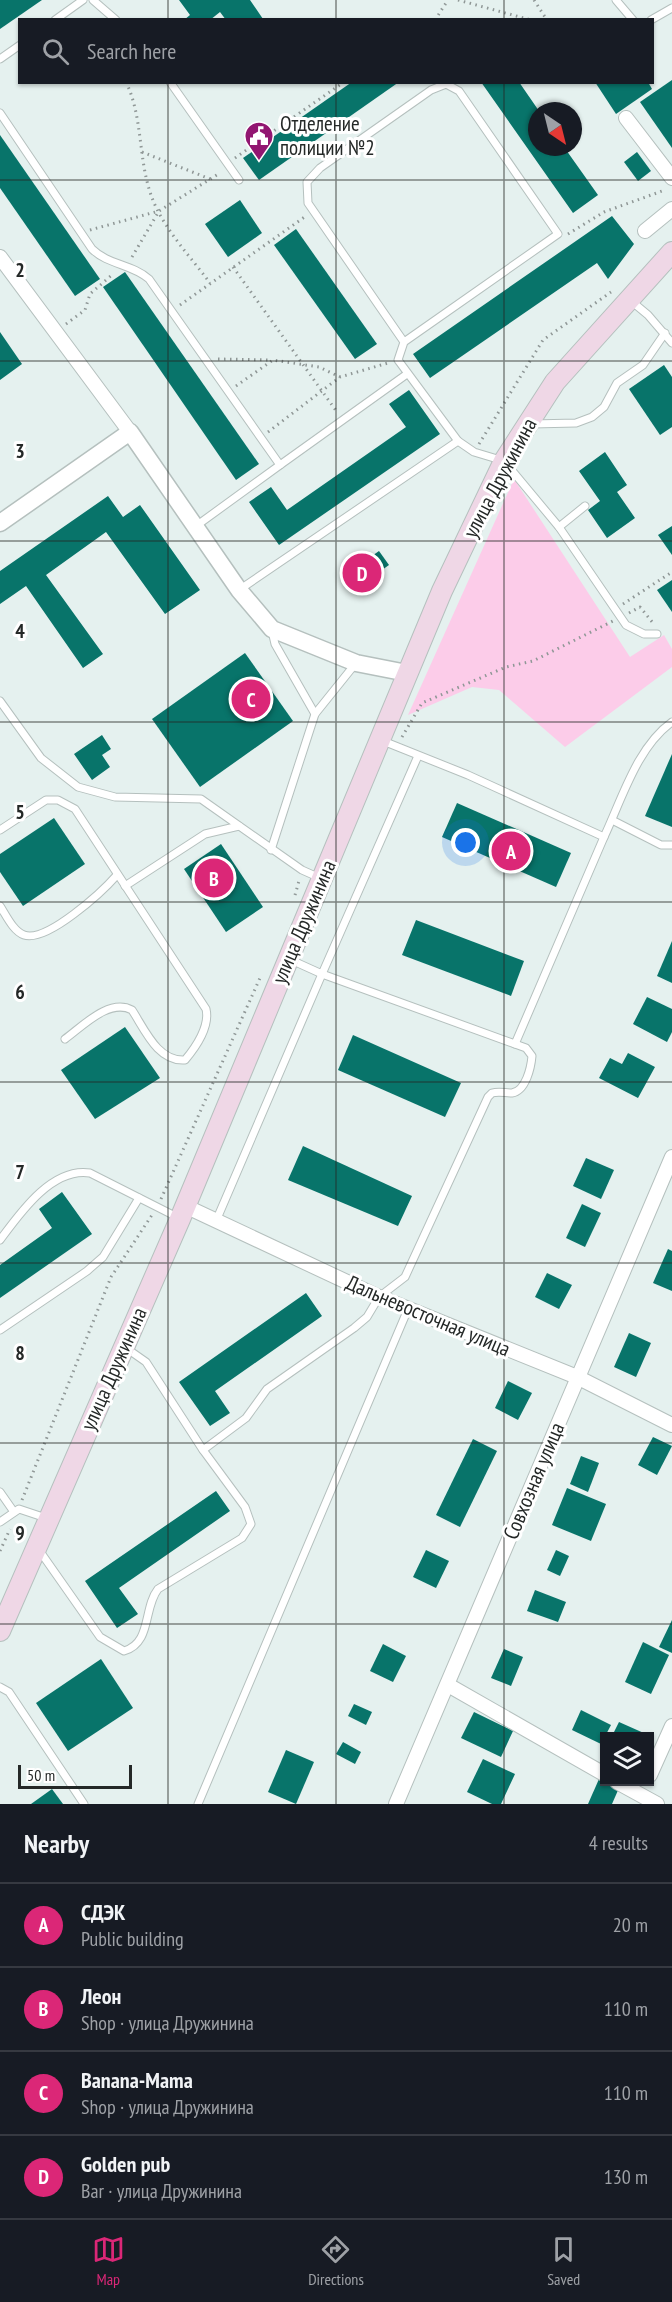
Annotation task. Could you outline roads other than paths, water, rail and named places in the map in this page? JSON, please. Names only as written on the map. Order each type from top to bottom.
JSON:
[{"type":"main road","name":"улица Дружинина","points":[[0,1631],[37,1548],[47,1518],[182,1212],[322,879],[389,744],[407,673],[442,591],[504,461],[555,382],[624,292],[672,252]]},
{"type":"street","points":[[626,118],[672,178]]},
{"type":"street","points":[[645,231],[672,209]]},
{"type":"street","points":[[0,257],[130,432],[239,590],[272,629],[356,663],[407,673]]},
{"type":"street","points":[[0,523],[130,432]]},
{"type":"street","name":"Совхозная улица","points":[[396,1804],[672,1157]]},
{"type":"street","name":"Дальневосточная улица","points":[[182,1212],[216,1221],[380,1297],[577,1377],[672,1425]]},
{"type":"street","points":[[448,1685],[600,1772]]},
{"type":"street","points":[[654,1766],[672,1726]]},
{"type":"street","points":[[622,1786],[638,1799],[657,1804]]},
{"type":"lane","points":[[59,18],[83,0]]},
{"type":"lane","points":[[93,0],[115,18]]},
{"type":"lane","points":[[616,0],[631,18]]},
{"type":"lane","points":[[654,18],[672,8]]},
{"type":"lane","points":[[0,59],[18,46]]},
{"type":"lane","points":[[171,84],[239,180]]},
{"type":"lane","points":[[404,342],[313,211],[305,192],[307,182],[314,173],[431,90],[446,84],[459,91],[558,234],[404,342],[398,360],[458,441],[474,452],[504,461],[559,527],[614,610],[631,630],[644,634],[657,634]]},
{"type":"lane","points":[[0,113],[80,233],[97,254],[142,273],[149,279],[280,465]]},
{"type":"lane","points":[[624,292],[672,343]]},
{"type":"lane","points":[[526,424],[576,423],[592,417],[604,406],[617,383],[643,365],[665,333]]},
{"type":"lane","points":[[196,526],[408,374]]},
{"type":"lane","points":[[239,590],[458,441]]},
{"type":"lane","points":[[559,527],[585,506]]},
{"type":"lane","points":[[272,629],[275,644],[315,714]]},
{"type":"lane","points":[[271,850],[315,714],[356,663]]},
{"type":"lane","points":[[0,701],[41,758],[78,787],[115,797],[201,799],[271,850],[302,870],[322,879]]},
{"type":"lane","points":[[514,1044],[604,837],[642,756],[658,732],[672,722]]},
{"type":"lane","points":[[389,744],[604,837]]},
{"type":"lane","points":[[216,1221],[418,756]]},
{"type":"lane","points":[[0,830],[46,800],[58,801],[75,809],[206,1009],[206,1024],[192,1052],[185,1060],[176,1060],[166,1056],[158,1049],[132,1010],[126,1007],[113,1007],[104,1011],[65,1039]]},
{"type":"lane","points":[[612,820],[661,845],[672,845]]},
{"type":"lane","points":[[125,886],[205,834],[239,826]]},
{"type":"lane","points":[[0,906],[15,928],[24,935],[36,935],[48,930],[100,894],[117,875]]},
{"type":"lane","points":[[203,1450],[246,1418],[267,1389],[367,1317],[380,1297],[405,1277],[488,1097],[492,1093],[517,1092],[522,1087],[532,1065],[532,1056],[526,1048],[322,974],[289,959]]},
{"type":"lane","points":[[0,1240],[32,1199],[63,1178],[80,1171],[90,1173],[139,1198],[182,1212]]},
{"type":"lane","points":[[0,1330],[87,1271],[103,1257],[139,1198]]},
{"type":"lane","points":[[198,1804],[408,1309]]},
{"type":"lane","points":[[37,1548],[100,1637],[119,1649],[130,1650],[146,1629],[149,1599],[158,1589],[242,1538],[248,1531],[251,1524],[245,1507],[203,1450],[146,1362],[124,1347]]},
{"type":"lane","points":[[0,1492],[14,1512]]},
{"type":"lane","points":[[0,1522],[19,1509],[47,1518]]},
{"type":"lane","points":[[0,1687],[9,1692],[84,1804]]},
{"type":"place","name":"Отделение полиции №2","points":[[259,162]]},
{"type":"place","name":"Golden pub","points":[[362,573]]},
{"type":"place","name":"Banana-Mama","points":[[251,699]]},
{"type":"place","name":"СДЭК","points":[[511,851]]},
{"type":"place","name":"Леон","points":[[214,878]]}]
